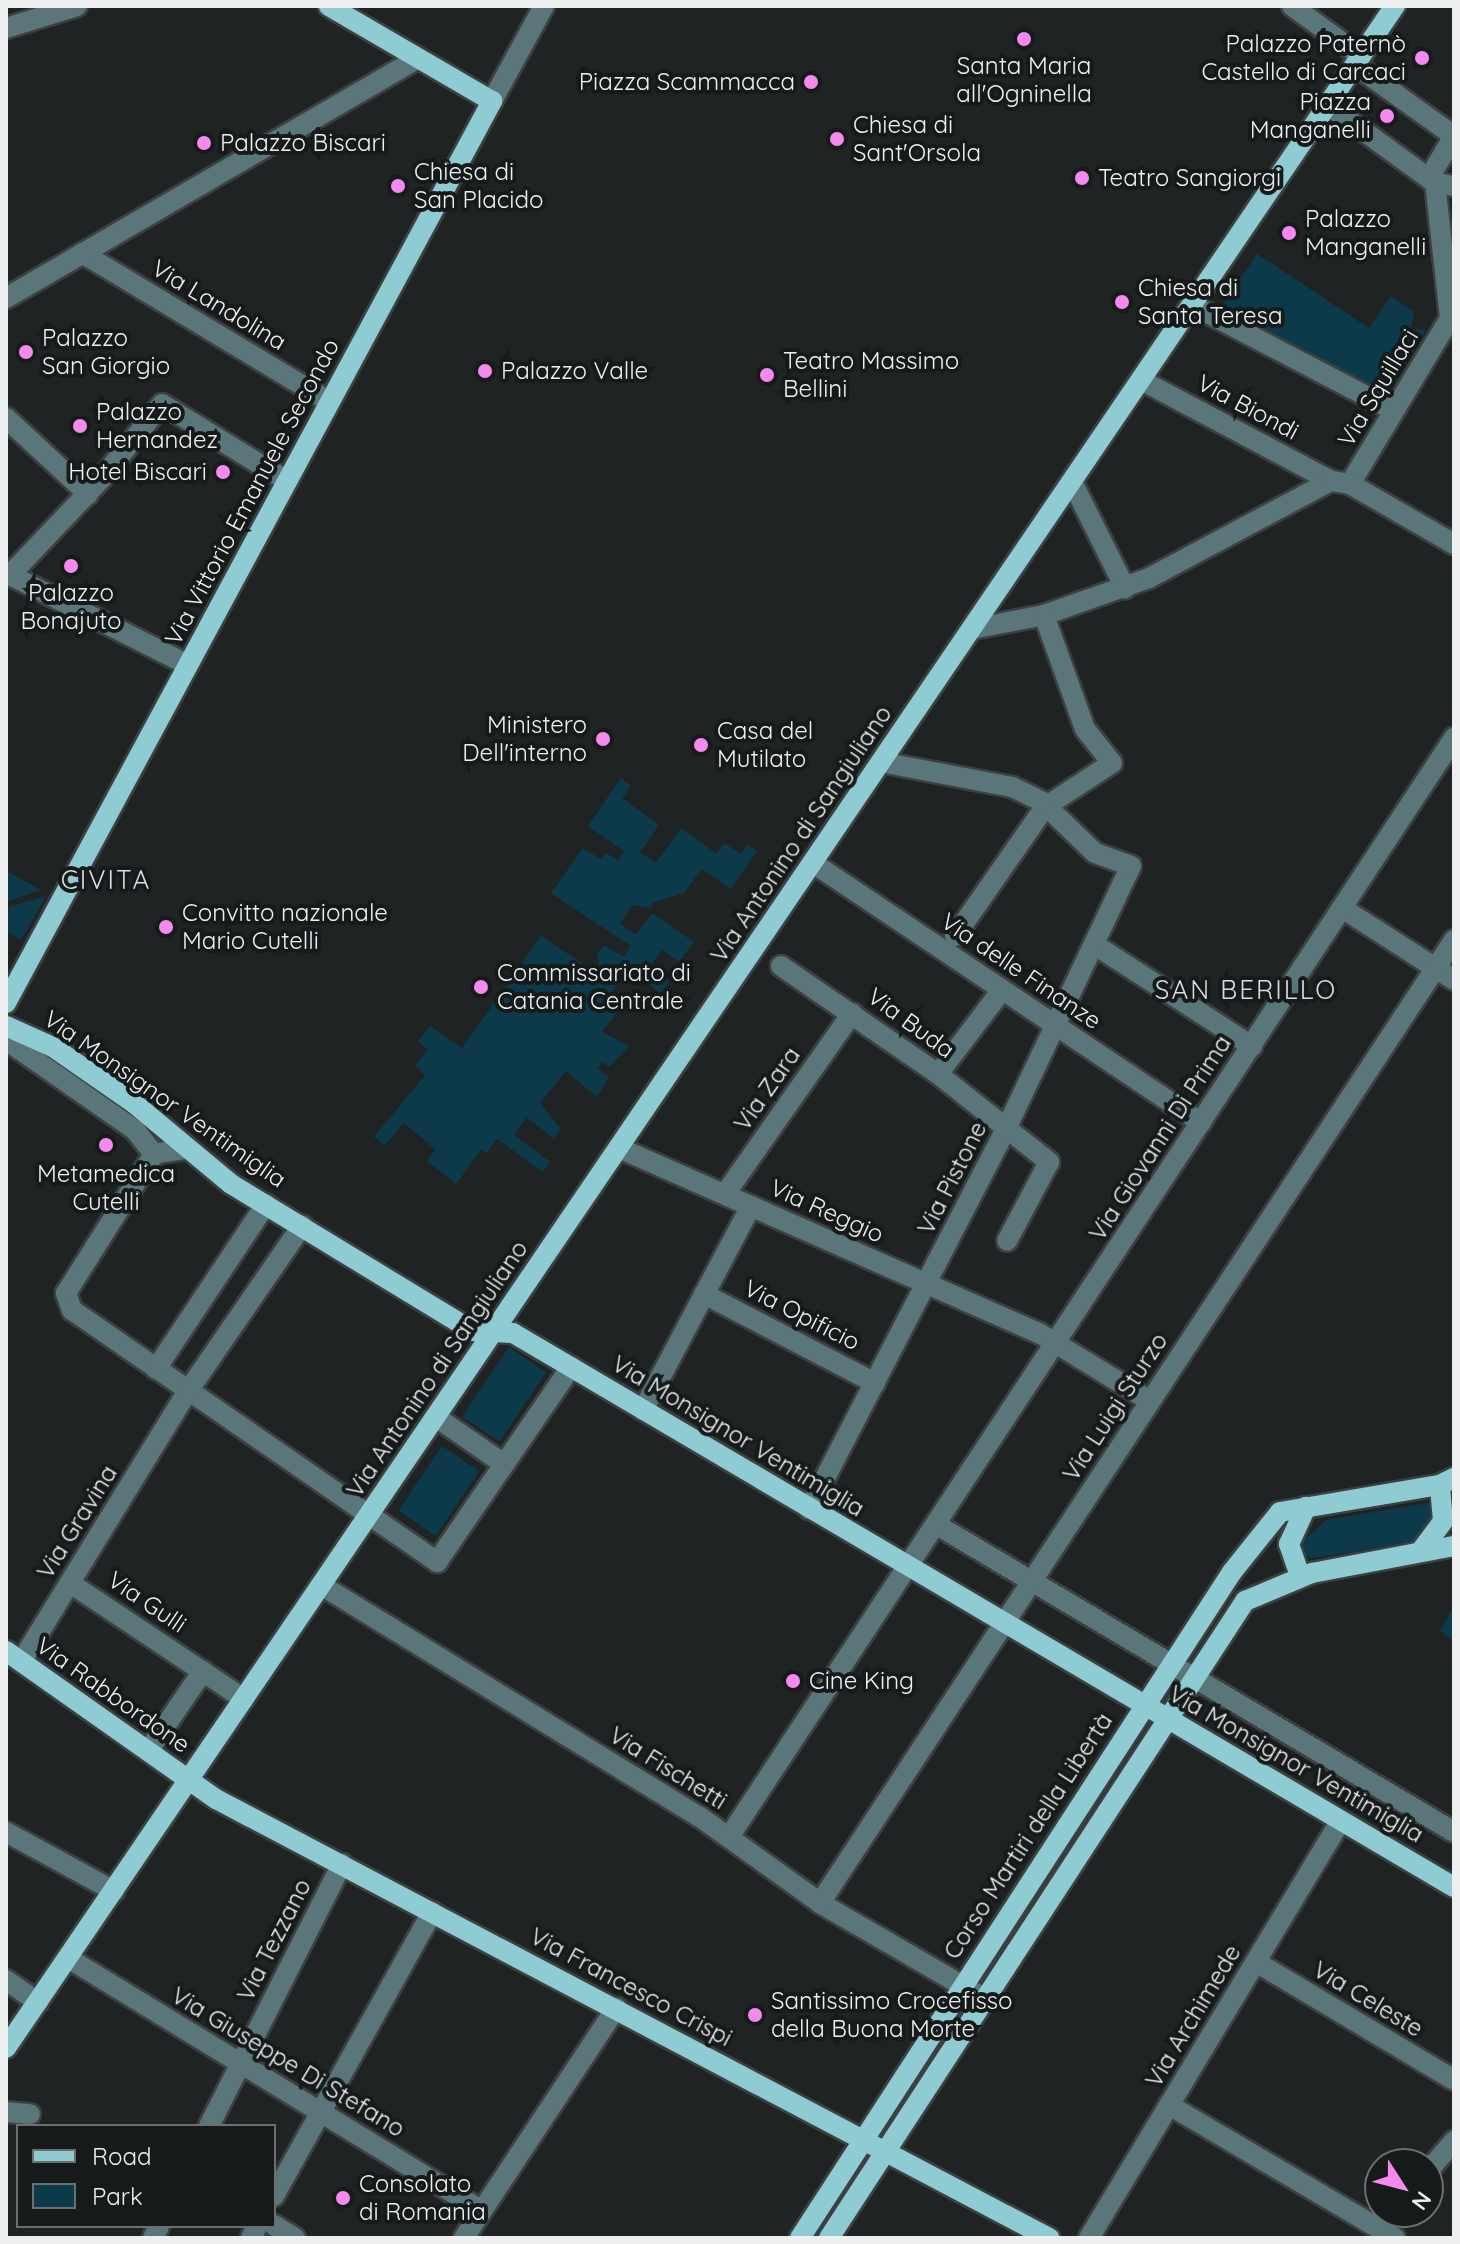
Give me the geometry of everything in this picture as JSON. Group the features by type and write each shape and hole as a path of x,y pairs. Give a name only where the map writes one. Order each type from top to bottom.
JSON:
{"main road":[{"path":"329,6 492,101"},
{"name":"Via Antonino di Sangiuliano","path":"189,1781 1395,6"},
{"name":"Via Vittorio Emanuele Secondo","path":"6,1003 492,101"},
{"name":"Via Monsignor Ventimiglia","path":"6,1026 25,1031 100,1080 184,1149 266,1204 473,1331 513,1333 1454,1887"},
{"path":"1420,1552 1443,1521 1447,1481"},
{"name":"Corso Martiri della Libertà","path":"800,2238 1144,1705 1232,1572 1280,1512 1447,1481"},
{"path":"1300,1576 1289,1544 1306,1507"},
{"path":"829,2238 1245,1601 1300,1576 1454,1546"},
{"name":"Via Rabbordone","path":"14,1656 189,1781"},
{"path":"6,2048 189,1781"},
{"name":"Via Francesco Crispi","path":"189,1781 1049,2238"}],"street":[{"path":"6,28 77,6"},
{"name":"Via Vittorio Emanuele Secondo","path":"492,101 544,6"},
{"path":"1292,6 1454,136 1439,186 1328,105"},
{"path":"12,294 418,58"},
{"name":"Via Squillaci","path":"1341,482 1393,410 1450,318 1439,186"},
{"name":"Via Landolina","path":"82,253 330,402"},
{"path":"1192,305 1393,410"},
{"name":"Via Biondi","path":"1141,380 1341,482 1454,544"},
{"path":"188,665 7,575 88,494 162,404 287,481"},
{"path":"6,446 13,424 88,494"},
{"path":"1072,482 1125,588"},
{"path":"972,629 1044,615 1125,588 1341,482"},
{"path":"955,936 1045,807 1112,763 1085,729 1044,615"},
{"name":"Via Giovanni Di Prima","path":"729,1837 1454,738"},
{"path":"881,762 1012,787 1045,807"},
{"name":"Via Pistone","path":"809,1509 1006,1129 1131,866 1095,853 1045,807"},
{"name":"Via delle Finanze","path":"813,863 1201,1123"},
{"path":"1342,908 1454,980"},
{"name":"Via Luigi Sturzo","path":"820,1903 1454,940"},
{"path":"1095,945 1252,1046"},
{"name":"Via Buda","path":"781,966 938,1074 1049,1162 1007,1241"},
{"path":"938,1074 1002,990"},
{"name":"Via Zara","path":"725,1194 852,1013"},
{"name":"Via Monsignor Ventimiglia","path":"6,1040 135,1130 154,1154"},
{"name":"Via Reggio","path":"619,1148 1057,1343 1150,1401"},
{"path":"184,1149 154,1154 66,1293 72,1310 437,1562 571,1367"},
{"path":"156,1369 266,1204"},
{"path":"643,1410 751,1206"},
{"name":"Via Gravina","path":"14,1656 70,1583 177,1409 194,1395 302,1226"},
{"name":"Via Opificio","path":"704,1294 875,1383"},
{"path":"436,1417 504,1464"},
{"path":"937,1525 1454,1832"},
{"name":"Via Gulli","path":"70,1583 199,1668 247,1695"},
{"name":"Via Fischetti","path":"321,1585 729,1837 820,1903 984,1998"},
{"path":"148,1751 199,1668"},
{"name":"Via Archimede","path":"1089,2238 1341,1821"},
{"path":"6,1832 114,1891"},
{"name":"Via Tezzano","path":"210,2124 342,1864"},
{"path":"276,2192 432,1912"},
{"name":"Via Giuseppe Di Stefano","path":"68,1958 482,2211"},
{"name":"Via Celeste","path":"1256,1962 1454,2080"},
{"path":"6,1980 38,2002"},
{"path":"464,2238 616,2008"},
{"path":"1169,2105 1382,2235"},
{"path":"6,2112 30,2114"},
{"path":"276,2226 295,2238"}],"green space":[{"path":"1257,254 1369,328 1391,296 1414,312 1411,329 1426,330 1387,396 1219,310"},
{"path":"621,778 631,786 622,798 659,825 640,852 656,863 681,828 716,853 724,843 740,854 748,845 757,851 731,889 702,869 684,893 654,902 650,908 633,905 620,924 636,935 652,913 694,942 679,962 662,950 650,966 669,981 661,994 638,976 632,984 622,977 605,1002 617,1012 602,1032 629,1046 609,1067 602,1062 597,1068 609,1077 597,1097 566,1071 540,1103 561,1129 554,1138 527,1118 514,1135 550,1162 543,1172 497,1139 487,1153 481,1150 456,1184 427,1161 435,1149 404,1123 385,1145 374,1137 425,1075 415,1066 427,1050 418,1041 430,1026 462,1048 541,936 601,976 597,954 604,945 624,957 631,946 551,893 583,848 600,859 606,853 618,860 624,851 588,826"},
{"path":"6,871 41,890 8,901"},
{"path":"46,896 21,940 7,932 9,907"},
{"path":"509,1347 546,1372 499,1442 462,1417"},
{"path":"442,1446 479,1471 436,1536 398,1511"},
{"path":"1428,1503 1437,1513 1422,1538 1412,1542 1322,1557 1308,1558 1302,1550 1301,1543 1326,1520"},
{"path":"1454,1606 1454,1641 1453,1641 1440,1630"}],"place":[{"name":"Santa Maria all'Ogninella","path":"1024,39"},
{"name":"Palazzo Paternò Castello di Carcaci","path":"1422,58"},
{"name":"Piazza Scammacca","path":"811,82"},
{"name":"Piazza Manganelli","path":"1387,116"},
{"name":"Chiesa di Sant'Orsola","path":"837,139"},
{"name":"Palazzo Biscari","path":"204,143"},
{"name":"Teatro Sangiorgi","path":"1082,178"},
{"name":"Chiesa di San Placido","path":"398,186"},
{"name":"Palazzo Manganelli","path":"1289,233"},
{"name":"Chiesa di Santa Teresa","path":"1122,302"},
{"name":"Palazzo San Giorgio","path":"26,352"},
{"name":"Palazzo Valle","path":"485,371"},
{"name":"Teatro Massimo Bellini","path":"767,375"},
{"name":"Palazzo Hernandez","path":"80,426"},
{"name":"Hotel Biscari","path":"223,472"},
{"name":"Palazzo Bonajuto","path":"71,566"},
{"name":"Ministero Dell'interno","path":"603,739"},
{"name":"Casa del Mutilato","path":"701,745"},
{"name":"Convitto nazionale Mario Cutelli","path":"166,927"},
{"name":"Commissariato di Catania Centrale","path":"481,987"},
{"name":"Metamedica Cutelli","path":"106,1145"},
{"name":"Cine King","path":"793,1681"},
{"name":"Santissimo Crocefisso della Buona Morte","path":"755,2015"},
{"name":"Consolato di Romania","path":"343,2198"}],"district":[{"name":"CIVITA","path":"106,880"},
{"name":"SAN BERILLO","path":"1246,990"}]}
